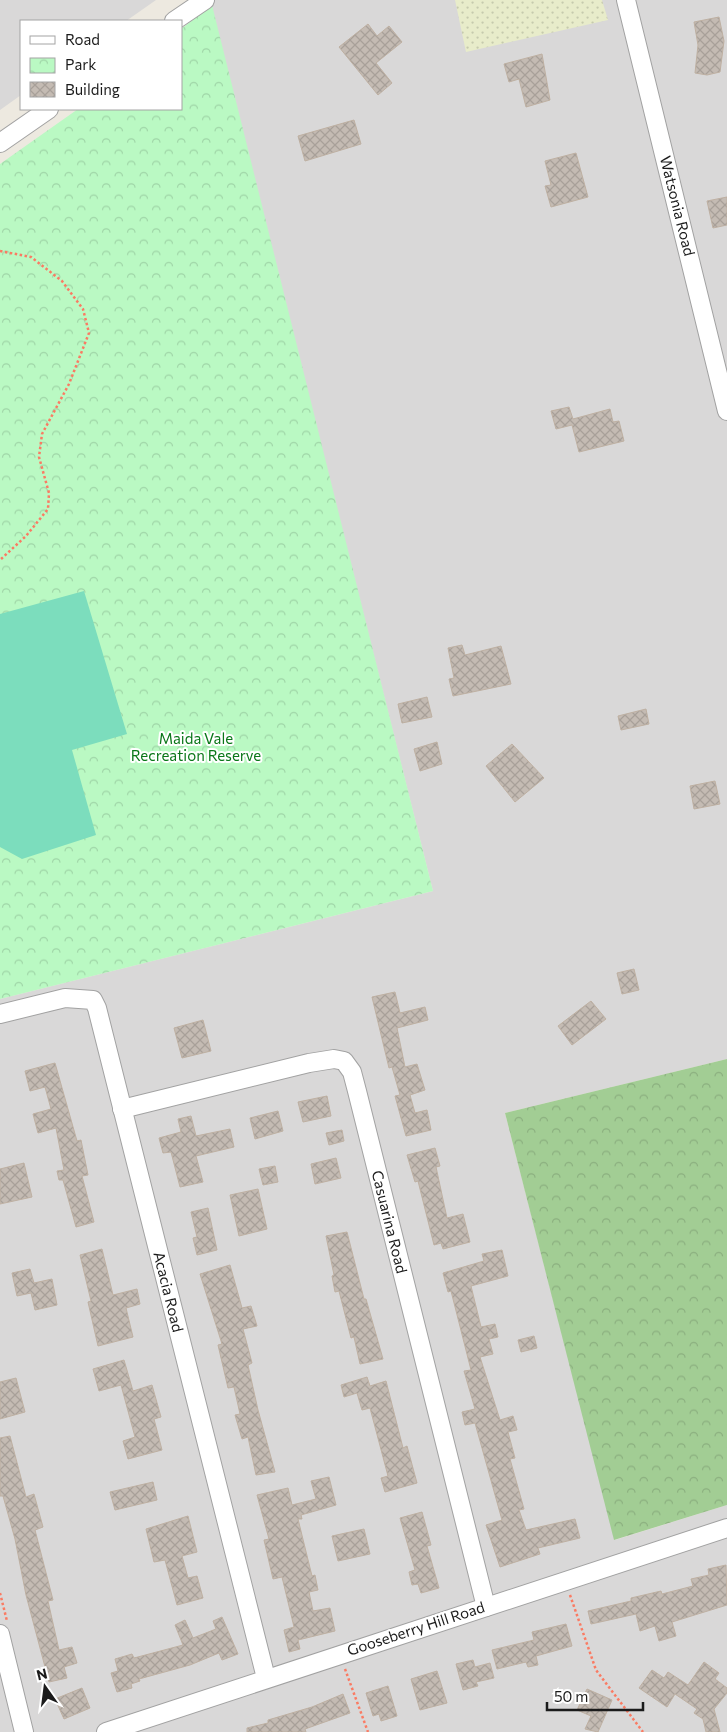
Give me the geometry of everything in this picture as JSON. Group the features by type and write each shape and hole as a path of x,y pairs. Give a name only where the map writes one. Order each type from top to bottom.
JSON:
{"street":[{"path":"175,20 205,0"},
{"name":"Watsonia Road","path":"626,0 727,411"},
{"path":"0,143 48,110"},
{"name":"Acacia Road","path":"0,1014 65,998 93,1000 97,1008 266,1678"},
{"name":"Casuarina Road","path":"122,1109 309,1063 334,1059 344,1061 352,1072 357,1091 486,1606"},
{"name":"Gooseberry Hill Road","path":"106,1732 144,1726 266,1678 727,1528"},
{"path":"0,1634 24,1732"}],"path":[{"path":"0,250 31,257 62,281 83,309 89,332 69,384 42,434 39,457 49,494 48,509 26,536 0,560"},
{"path":"567,1589 596,1670 644,1732"},
{"path":"340,1654 368,1732"}],"shaded area":[{"path":"0,0 156,0 127,20 20,20 20,96 0,110"},
{"path":"209,0 727,0 727,1059 505,1113 615,1540 727,1505 727,1732 0,1732 0,999 433,891"}],"green space":[{"path":"455,0 602,0 608,20 466,52"},
{"name":"Maida Vale Recreation Reserve","path":"212,5 433,891 0,999 0,164 77,110 182,110 182,28"},
{"path":"84,591 127,734 72,750 96,835 22,859 0,847 0,614"},
{"path":"727,1059 727,1505 614,1540 505,1113"}],"building":[{"path":"719,17 724,41 720,72 707,75 695,73 698,45 694,22"},
{"path":"368,24 377,36 389,26 402,42 376,63 392,83 378,95 339,47"},
{"path":"542,54 550,100 526,107 519,79 509,82 504,64"},
{"path":"354,120 361,144 305,161 298,136"},
{"path":"576,153 588,197 551,207 545,186 551,185 545,161"},
{"path":"727,197 727,225 713,228 707,201"},
{"path":"569,407 573,419 610,409 613,422 619,421 624,441 579,452 572,425 556,429 551,411"},
{"path":"462,645 465,655 501,646 511,684 453,696 449,679 454,678 448,648"},
{"path":"427,697 432,717 402,723 398,704"},
{"path":"646,709 649,724 621,730 618,716"},
{"path":"437,742 442,764 420,771 414,749"},
{"path":"512,744 544,778 515,802 486,766"},
{"path":"715,781 720,804 694,809 690,786"},
{"path":"634,969 639,990 622,994 617,973"},
{"path":"395,992 400,1013 425,1007 428,1020 397,1028 405,1067 417,1064 425,1090 410,1095 415,1113 427,1110 431,1130 406,1136 395,1096 400,1095 392,1067 389,1068 372,997"},
{"path":"591,1001 606,1019 572,1045 558,1026"},
{"path":"203,1020 211,1051 182,1058 174,1028"},
{"path":"55,1063 77,1141 81,1140 88,1175 82,1176 94,1222 76,1227 63,1180 59,1180 57,1171 64,1170 56,1128 38,1133 33,1114 51,1109 45,1087 30,1091 25,1071"},
{"path":"327,1096 331,1116 303,1122 298,1102"},
{"path":"278,1111 283,1131 255,1139 250,1118"},
{"path":"191,1116 196,1136 230,1129 234,1147 196,1156 203,1182 180,1187 171,1152 163,1153 159,1138 181,1132 178,1119"},
{"path":"342,1130 344,1141 329,1145 326,1133"},
{"path":"435,1148 440,1166 436,1167 447,1218 463,1214 470,1242 443,1249 441,1243 434,1245 418,1181 415,1182 407,1155"},
{"path":"336,1158 341,1178 315,1184 311,1164"},
{"path":"24,1163 32,1197 0,1204 0,1169"},
{"path":"275,1166 278,1182 263,1185 259,1169"},
{"path":"258,1189 267,1229 239,1236 230,1195"},
{"path":"208,1208 217,1250 197,1255 193,1238 197,1237 191,1212"},
{"path":"347,1232 364,1299 366,1299 383,1359 360,1364 354,1337 351,1338 339,1291 335,1292 332,1276 334,1275 326,1236"},
{"path":"102,1249 113,1295 137,1289 140,1304 126,1308 133,1337 98,1346 88,1302 91,1301 80,1255"},
{"path":"502,1250 508,1276 471,1286 481,1327 495,1324 498,1337 489,1339 493,1354 480,1357 500,1420 513,1416 517,1430 508,1432 515,1458 510,1459 524,1509 519,1510 526,1530 575,1519 580,1538 538,1548 540,1554 500,1567 486,1525 502,1520 475,1423 465,1425 462,1412 475,1409 464,1371 471,1370 451,1291 448,1292 443,1273 484,1261 482,1254"},
{"path":"230,1265 242,1308 251,1306 257,1326 243,1329 252,1363 248,1365 258,1410 275,1472 256,1475 248,1437 242,1439 235,1415 240,1414 234,1387 228,1388 218,1345 222,1344 200,1274"},
{"path":"30,1269 34,1283 52,1279 57,1305 35,1310 31,1293 17,1296 12,1273"},
{"path":"534,1336 537,1348 521,1352 518,1340"},
{"path":"124,1360 133,1391 152,1385 161,1417 154,1419 162,1450 128,1459 123,1441 135,1437 121,1385 99,1391 93,1369"},
{"path":"367,1377 370,1386 386,1381 403,1448 407,1446 417,1483 385,1492 381,1478 388,1476 370,1408 362,1410 357,1393 344,1397 341,1385"},
{"path":"16,1378 25,1412 0,1419 0,1382"},
{"path":"10,1436 26,1497 34,1494 43,1527 35,1530 53,1600 48,1601 59,1650 72,1647 77,1663 64,1667 67,1678 49,1682 26,1595 15,1539 3,1496 0,1496 0,1438"},
{"path":"329,1477 336,1505 301,1515 302,1519 298,1519 312,1576 315,1575 318,1590 309,1592 313,1611 330,1608 335,1631 298,1640 300,1649 289,1652 284,1630 294,1627 282,1577 273,1579 264,1540 269,1539 257,1495 288,1488 292,1505 316,1499 311,1481"},
{"path":"153,1482 157,1500 115,1510 110,1492"},
{"path":"422,1512 431,1545 427,1546 439,1588 421,1593 418,1584 412,1585 409,1572 415,1570 400,1518"},
{"path":"188,1516 197,1552 182,1556 188,1578 197,1576 203,1598 177,1605 165,1560 154,1562 146,1529"},
{"path":"364,1529 370,1554 338,1561 332,1536"},
{"path":"726,1565 727,1605 672,1622 676,1636 659,1641 655,1626 640,1631 636,1614 591,1624 588,1611 631,1601 631,1598 661,1591 662,1594 693,1586 691,1579 709,1575 708,1569"},
{"path":"222,1617 238,1654 222,1660 219,1653 190,1665 139,1679 140,1681 131,1684 132,1688 117,1692 111,1673 118,1671 115,1659 132,1654 134,1658 183,1645 175,1625 185,1620 193,1638 216,1629 213,1621"},
{"path":"566,1624 572,1646 536,1656 538,1665 528,1667 526,1662 497,1669 492,1650 534,1640 532,1632"},
{"path":"473,1660 475,1667 490,1663 494,1678 476,1682 478,1686 463,1690 456,1664"},
{"path":"704,1662 719,1673 715,1679 727,1688 727,1693 714,1709 720,1732 706,1732 703,1719 694,1713 697,1709 675,1694 667,1707 639,1688 652,1670 664,1678 668,1672 688,1685"},
{"path":"437,1671 447,1703 420,1710 411,1679"},
{"path":"388,1686 397,1716 381,1721 379,1714 373,1716 366,1693"},
{"path":"82,1688 90,1708 64,1719 55,1699"},
{"path":"587,1689 612,1700 598,1732 585,1729 591,1716 577,1710"},
{"path":"343,1694 350,1713 305,1729 306,1732 247,1732 247,1728 268,1723 268,1720 312,1707"}]}
